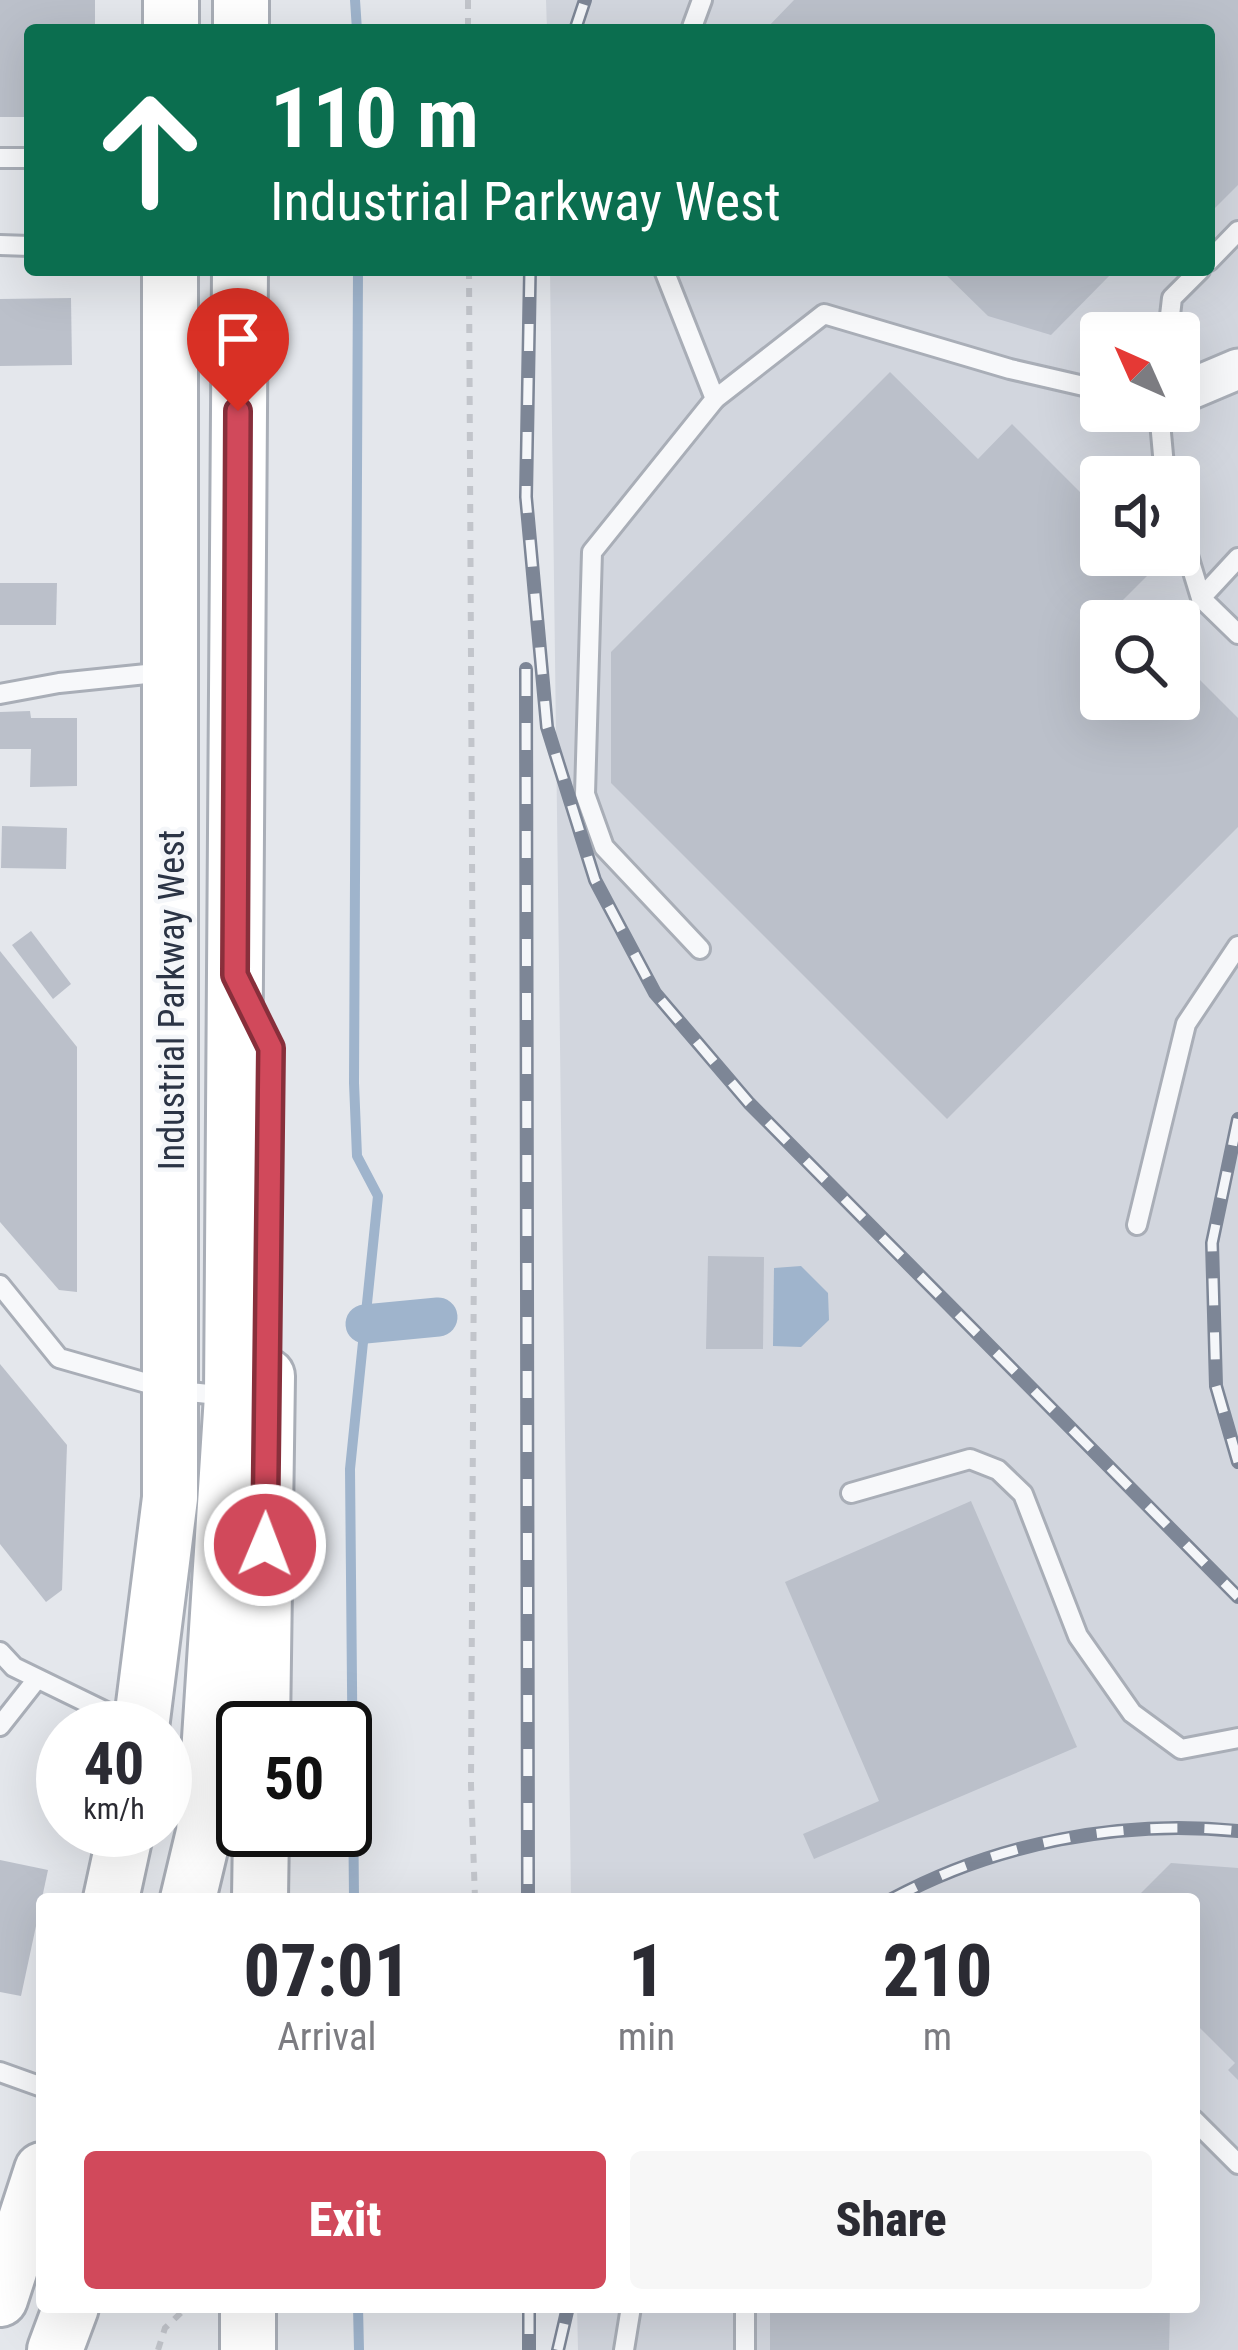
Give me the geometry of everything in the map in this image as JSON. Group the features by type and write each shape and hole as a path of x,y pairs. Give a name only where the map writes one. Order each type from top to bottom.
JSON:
{"main road":[{"name":"Industrial Parkway West","path":"144,1701 170,1498 170,276"},
{"name":"Industrial Parkway West","path":"189,1893 204,1832 232,1396 239,276"},
{"path":"235,975 271,1048 262,1701"},
{"path":"112,1893 120,1857"},
{"path":"260,1893 261,1857"},
{"path":"0,2299 36,2188"},
{"path":"55,2350 69,2313"},
{"path":"248,2313 248,2350"}],"street":[{"path":"1200,385 1238,369"}],"lane":[{"path":"1215,255 1238,231"},
{"path":"666,276 715,399"},
{"path":"1170,312 1172,298 1194,276"},
{"path":"700,949 604,847 585,794 592,552 715,399 824,314 1080,385"},
{"path":"1201,598 1238,558"},
{"path":"1194,576 1201,598 1238,634"},
{"path":"0,694 171,672"},
{"path":"1137,1225 1186,1024 1238,946"},
{"path":"0,1285 59,1358 171,1390 232,1396"},
{"path":"851,1493 970,1459 998,1470 1023,1494 1078,1636 1132,1714 1181,1749 1238,1738"},
{"path":"2,1656 14,1667 84,1701"},
{"path":"0,1726 38,1679"},
{"path":"0,2072 36,2084"},
{"path":"1200,2126 1238,2164"},
{"path":"624,2350 630,2313"},
{"path":"745,2350 746,2313"}],"path":[{"path":"469,276 475,1893"},
{"path":"158,2350 165,2328 181,2313"}],"shaded area":[{"path":"546,0 1238,0 1238,2350 578,2350 577,2313 1200,2313 1200,1893 571,1893 550,276 1215,276 1215,24 547,24"}],"water":[{"path":"801,1266 828,1293 829,1320 801,1347 773,1346 774,1268"}],"building":[{"path":"0,0 95,0 95,24 24,24 24,117 0,117"},
{"path":"794,0 1238,0 1238,185 1215,208 1215,24 771,24"},
{"path":"947,276 1109,276 1051,335 988,316"},
{"path":"71,298 72,365 0,366 0,299"},
{"path":"890,372 978,459 1012,424 1080,492 1080,576 1147,576 1123,600 1080,600 1080,720 1200,720 1200,680 1238,718 1238,827 947,1119 611,783 611,652"},
{"path":"0,583 57,583 56,625 0,625"},
{"path":"30,711 31,718 77,718 77,786 30,787 31,749 0,749 0,712"},
{"path":"2,826 67,828 66,869 1,868"},
{"path":"31,931 71,984 53,999 12,945"},
{"path":"0,951 77,1047 77,1292 59,1290 0,1222"},
{"path":"708,1256 764,1257 763,1349 706,1349"},
{"path":"0,1364 67,1445 62,1590 46,1602 0,1544"},
{"path":"971,1501 1077,1747 814,1859 803,1834 879,1801 785,1582"},
{"path":"0,1860 48,1870 43,1893 36,1893 36,1926 21,1996 0,1992"},
{"path":"1171,1863 1238,1868 1238,2080 1228,2070 1235,2063 1200,2028 1200,1893 1141,1893"},
{"path":"770,2313 1170,2313 1169,2350 770,2350"}],"waterway":[{"path":"355,0 357,24"},
{"path":"354,1893 350,1469 378,1196 357,1156 354,1083 358,276"},
{"path":"365,1324 438,1317"},
{"path":"358,2313 359,2350"}],"railway":[{"path":"577,24 585,0"},
{"path":"530,276 526,497 547,727 595,880 655,993 749,1103 1238,1597"},
{"path":"526,669 528,1893"},
{"path":"1238,1119 1212,1243 1216,1386 1238,1462"},
{"path":"905,1893 973,1863 1060,1840 1149,1829 1238,1831"},
{"path":"529,2313 529,2350"},
{"path":"558,2350 567,2313"}],"route":[{"path":"238,411 235,975 271,1048 265,1545"}]}
